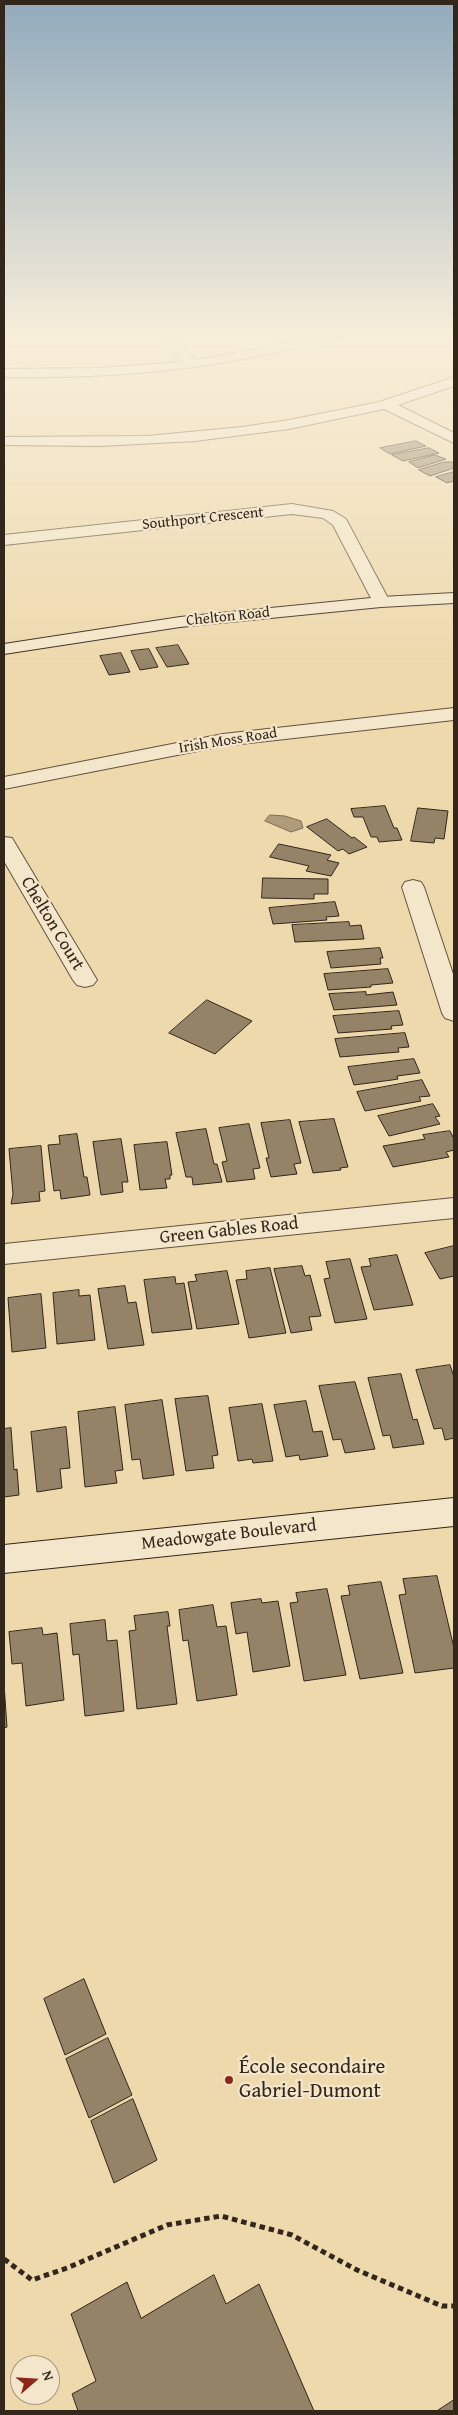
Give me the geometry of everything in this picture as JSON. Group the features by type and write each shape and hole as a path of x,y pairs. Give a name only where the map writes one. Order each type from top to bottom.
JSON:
{"street":[{"name":"Southport Crescent","path":"4,540 292,509 312,510 327,514 340,522 381,602"},
{"name":"Chelton Road","path":"4,649 180,622 381,602 454,598"},
{"name":"Irish Moss Road","path":"4,783 223,740 454,714"},
{"name":"Chelton Court","path":"4,843 85,980"},
{"path":"413,887 454,1014"},
{"name":"Green Gables Road","path":"4,1254 454,1208"},
{"name":"Meadowgate Boulevard","path":"4,1559 454,1512"}],"path":[{"path":"4,2259 32,2280 67,2268 167,2225 221,2216 292,2235 357,2270 442,2306 454,2306"}],"shaded area":[{"path":"270,815 285,816 301,821 303,828 291,832 265,821"}],"building":[{"path":"392,446 426,446 390,454 380,448"},
{"path":"429,448 439,453 403,461 392,455"},
{"path":"435,455 446,459 418,468 409,462"},
{"path":"444,462 454,462 454,468 430,476 419,470"},
{"path":"454,472 454,481 447,483 436,477"},
{"path":"178,645 189,664 167,667 156,648"},
{"path":"149,649 158,667 140,670 131,651"},
{"path":"121,653 130,672 109,675 100,656"},
{"path":"385,806 394,828 397,828 402,840 379,842 377,837 371,837 363,817 354,817 351,809"},
{"path":"418,808 448,811 444,839 435,838 434,843 411,841"},
{"path":"327,819 367,847 349,854 343,849 338,851 307,827"},
{"path":"279,844 331,855 327,860 339,863 331,876 306,871 309,866 270,857"},
{"path":"263,878 328,879 328,894 314,894 314,899 262,898"},
{"path":"335,902 339,916 326,917 327,920 273,924 269,908"},
{"path":"349,922 350,926 361,925 364,939 295,942 292,925"},
{"path":"380,948 383,958 380,958 381,964 331,968 327,952"},
{"path":"388,969 393,983 371,985 371,987 328,990 324,974"},
{"path":"366,992 366,995 393,992 397,1005 334,1010 329,994"},
{"path":"207,1000 252,1021 215,1054 169,1033"},
{"path":"399,1011 403,1025 391,1026 392,1029 338,1033 333,1016"},
{"path":"405,1033 409,1047 398,1048 399,1052 340,1057 335,1039"},
{"path":"414,1059 420,1073 397,1076 398,1079 354,1085 348,1067"},
{"path":"422,1080 430,1096 419,1097 421,1101 365,1111 357,1092"},
{"path":"433,1104 440,1116 435,1117 440,1124 389,1136 378,1116"},
{"path":"334,1119 348,1167 340,1168 341,1170 313,1173 299,1122"},
{"path":"290,1120 301,1163 294,1164 297,1174 271,1177 261,1123"},
{"path":"249,1124 260,1168 253,1169 255,1179 227,1182 222,1162 227,1161 219,1128"},
{"path":"206,1129 214,1164 217,1164 222,1182 193,1185 192,1177 186,1177 176,1133"},
{"path":"450,1131 454,1139 454,1150 446,1152 449,1157 393,1167 383,1146 425,1139 423,1135"},
{"path":"77,1134 84,1177 87,1177 90,1195 61,1199 60,1190 54,1191 48,1145 60,1144 59,1136"},
{"path":"121,1139 128,1182 122,1182 123,1192 101,1195 93,1142"},
{"path":"167,1142 172,1175 170,1175 170,1179 165,1179 167,1188 140,1190 134,1145"},
{"path":"41,1146 45,1191 39,1192 40,1201 11,1204 13,1194 9,1149"},
{"path":"454,1246 454,1276 440,1279 425,1253"},
{"path":"397,1255 413,1305 374,1310 361,1267 371,1266 369,1259"},
{"path":"350,1259 367,1319 335,1323 324,1279 330,1278 326,1262"},
{"path":"302,1266 305,1276 310,1275 321,1316 309,1317 312,1330 291,1333 274,1269"},
{"path":"270,1268 286,1333 249,1338 236,1280 247,1279 246,1271"},
{"path":"227,1271 239,1324 197,1329 188,1282 197,1281 195,1275"},
{"path":"175,1277 176,1284 184,1283 192,1329 152,1333 144,1280"},
{"path":"125,1286 128,1303 136,1302 144,1345 108,1349 98,1289"},
{"path":"79,1290 79,1296 90,1295 95,1340 57,1344 53,1293"},
{"path":"41,1294 46,1348 12,1352 8,1298"},
{"path":"450,1365 454,1377 454,1438 445,1440 442,1428 434,1429 416,1370"},
{"path":"401,1374 413,1420 417,1419 424,1444 393,1448 390,1435 383,1436 368,1378"},
{"path":"355,1382 375,1449 345,1453 341,1439 333,1440 319,1386"},
{"path":"208,1396 218,1455 212,1456 214,1468 186,1471 175,1399"},
{"path":"162,1400 174,1475 143,1479 140,1459 132,1460 125,1405"},
{"path":"306,1401 313,1432 322,1431 328,1456 300,1460 299,1455 286,1457 274,1405"},
{"path":"262,1404 273,1461 253,1463 252,1459 238,1461 229,1408"},
{"path":"115,1407 123,1470 115,1471 117,1483 85,1487 78,1412"},
{"path":"66,1427 70,1468 60,1469 62,1488 37,1492 31,1432"},
{"path":"11,1428 14,1470 17,1469 19,1495 4,1497 4,1429"},
{"path":"437,1576 454,1648 454,1668 415,1673 399,1595 406,1594 403,1579"},
{"path":"381,1582 403,1673 360,1679 341,1596 350,1595 348,1586"},
{"path":"327,1589 346,1675 304,1681 290,1603 298,1602 296,1593"},
{"path":"261,1599 262,1603 278,1601 290,1666 253,1672 247,1632 236,1634 231,1603"},
{"path":"213,1605 217,1627 226,1626 237,1695 197,1701 188,1640 183,1641 179,1610"},
{"path":"168,1612 170,1626 167,1626 177,1704 137,1709 129,1631 136,1630 134,1616"},
{"path":"105,1620 107,1641 117,1640 124,1711 85,1716 79,1654 73,1655 70,1624"},
{"path":"42,1628 43,1635 57,1633 64,1700 26,1706 22,1663 12,1664 9,1632"},
{"path":"4,1684 7,1727 4,1728"},
{"path":"84,1979 106,2034 65,2055 44,1999"},
{"path":"108,2038 132,2095 89,2118 66,2059"},
{"path":"133,2099 157,2160 114,2183 91,2121"},
{"path":"214,2275 226,2304 259,2284 314,2411 78,2411 72,2394 96,2381 71,2314 127,2282 141,2318"},
{"path":"454,2400 454,2411 437,2411"}],"place":[{"name":"École secondaire Gabriel-Dumont","path":"229,2080"}]}
